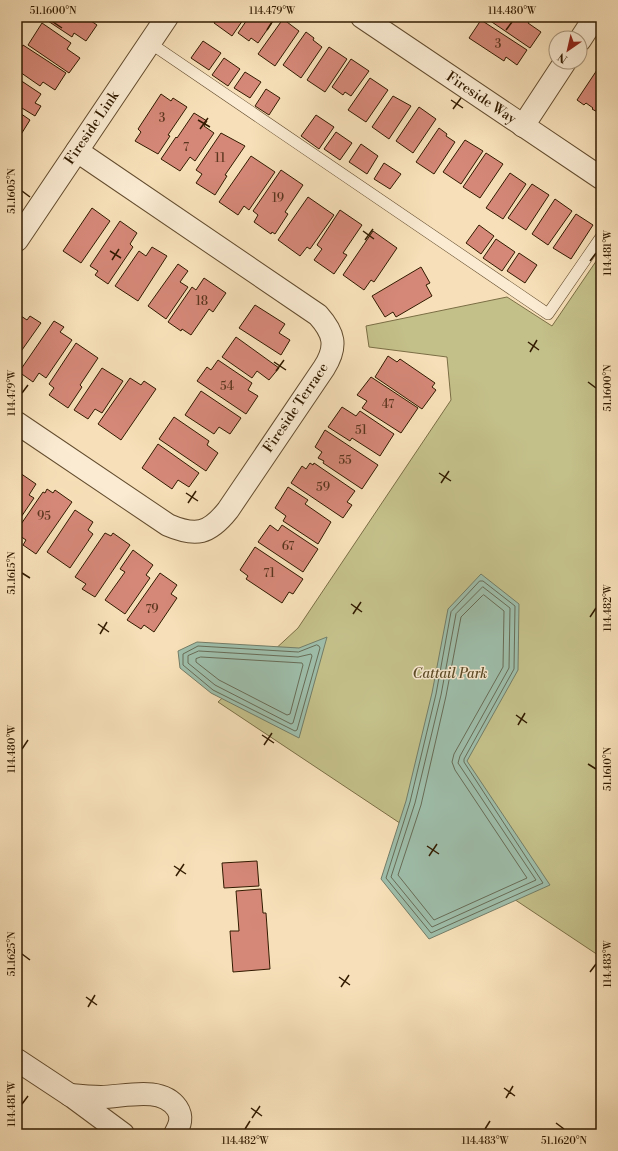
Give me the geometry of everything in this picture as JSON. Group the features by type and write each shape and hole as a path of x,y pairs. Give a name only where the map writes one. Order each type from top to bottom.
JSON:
{"street":[{"name":"Fireside Link","path":"17,240 167,17"},
{"name":"Fireside Way","path":"362,17 601,178"},
{"path":"587,30 595,17"},
{"path":"523,126 560,70"},
{"name":"Fireside Terrace","path":"17,423 168,525 186,532 200,532 210,528 221,519 228,510 324,368 332,351 333,340 330,331 318,315 77,151"},
{"path":"17,1060 70,1095 123,1134"},
{"path":"70,1095 102,1097 154,1095 164,1098 171,1101 180,1114 180,1121 175,1134"}],"lane":[{"path":"150,43 548,314 601,237"}],"green space":[{"name":"Cattail Park","path":"601,254 601,957 218,702 298,628 451,400 447,357 369,347 366,326 507,297 552,326"}],"water":[{"path":"481,574 519,604 518,670 467,761 550,885 429,939 381,879 406,801 432,693 448,609"},
{"path":"327,637 299,738 211,693 180,668 178,651 197,642 299,648"}],"building":[{"path":"42,17 85,17 97,25 86,41 74,33 72,37"},
{"path":"218,17 245,17 232,36 214,23"},
{"path":"249,17 276,17 258,43 251,38 249,41 238,33"},
{"path":"526,17 530,20 528,23 541,32 530,48 486,18"},
{"path":"283,19 299,31 275,66 258,54"},
{"path":"481,20 527,50 517,65 506,57 504,61 469,38"},
{"path":"42,23 71,43 67,49 80,58 69,73 28,45"},
{"path":"306,32 322,47 301,78 283,65"},
{"path":"203,41 221,53 209,70 191,58"},
{"path":"23,45 66,73 55,90 43,82 40,86 17,70 17,54"},
{"path":"329,47 347,59 325,92 307,80"},
{"path":"224,58 240,69 228,86 212,75"},
{"path":"351,59 369,71 351,96 345,92 343,95 332,87"},
{"path":"599,67 601,68 601,114 592,109 593,108 586,103 584,105 577,100"},
{"path":"245,72 261,82 250,98 234,88"},
{"path":"17,78 41,94 35,103 41,106 35,116 17,105"},
{"path":"370,78 388,90 366,122 348,110"},
{"path":"266,89 280,98 269,115 255,106"},
{"path":"161,94 171,101 173,98 187,107 168,135 170,136 158,154 135,141 141,132 138,129"},
{"path":"393,96 411,106 389,139 372,127"},
{"path":"419,107 436,119 413,153 396,141"},
{"path":"17,111 30,120 20,136 17,134"},
{"path":"194,113 207,121 204,126 214,133 195,161 190,157 180,171 161,159"},
{"path":"316,115 334,127 319,149 301,136"},
{"path":"439,128 447,134 446,136 455,142 434,174 416,162"},
{"path":"336,132 352,143 340,160 324,149"},
{"path":"221,133 245,146 225,175 227,176 215,195 196,183 202,174 196,170"},
{"path":"465,140 483,151 461,184 443,172"},
{"path":"361,144 378,156 367,174 349,162"},
{"path":"486,153 503,164 480,198 463,187"},
{"path":"251,156 275,172 249,210 244,206 238,215 219,202"},
{"path":"384,163 401,174 390,189 374,179"},
{"path":"281,170 303,185 285,212 288,214 275,234 272,232 271,234 254,222 258,215 253,211"},
{"path":"510,173 526,184 503,219 486,208"},
{"path":"532,184 549,195 526,230 508,218"},
{"path":"308,197 334,215 310,249 307,247 300,256 278,240"},
{"path":"555,199 572,211 548,245 532,234"},
{"path":"92,208 110,221 81,263 63,251"},
{"path":"340,210 362,225 343,253 347,255 334,274 314,260 322,249 317,245"},
{"path":"576,214 593,225 571,259 553,248"},
{"path":"120,221 137,233 130,244 133,247 108,284 95,275 98,271 90,266"},
{"path":"479,225 494,236 481,254 466,243"},
{"path":"373,231 397,248 374,282 371,280 364,290 343,275"},
{"path":"496,239 515,252 502,271 483,258"},
{"path":"152,247 167,256 138,301 115,286 139,251 146,256"},
{"path":"519,253 537,265 525,283 507,271"},
{"path":"178,264 188,271 180,282 188,287 166,319 148,306"},
{"path":"421,267 430,283 426,285 432,296 396,317 393,312 385,317 372,296"},
{"path":"204,278 226,293 213,312 209,309 191,335 182,329 181,331 168,322 192,287 196,290"},
{"path":"255,305 285,324 279,333 290,340 281,355 239,328"},
{"path":"18,314 27,320 30,316 41,323 17,357 17,316"},
{"path":"54,321 64,327 60,332 72,340 46,378 39,373 33,382 19,372"},
{"path":"236,337 279,368 269,380 257,371 252,378 222,357"},
{"path":"76,343 98,358 80,385 82,387 68,408 49,395 54,388 49,384"},
{"path":"388,356 397,362 400,359 435,383 432,387 436,390 422,409 375,377"},
{"path":"218,360 252,383 248,390 258,396 246,414 197,381 207,367 211,370"},
{"path":"102,368 123,381 102,413 95,409 88,419 74,410"},
{"path":"371,377 418,408 401,433 362,408 367,401 357,395"},
{"path":"130,378 141,385 144,381 156,389 121,440 98,424"},
{"path":"201,391 241,418 230,434 219,427 214,434 185,415"},
{"path":"342,407 356,416 360,411 394,434 380,456 352,438 350,441 328,427"},
{"path":"174,417 209,441 207,445 218,453 206,471 159,439"},
{"path":"325,430 378,465 362,489 323,463 324,461 318,458 322,452 315,447"},
{"path":"158,444 199,473 189,487 178,480 172,489 142,468"},
{"path":"310,463 313,465 314,463 355,491 347,502 352,505 343,518 291,483 302,466 306,469"},
{"path":"20,473 36,484 29,495 34,498 17,523 17,478"},
{"path":"288,487 308,500 305,504 331,522 318,544 283,521 286,516 275,508"},
{"path":"47,489 53,493 55,490 72,502 36,554 23,545 26,540 17,534 17,530 43,492 45,493"},
{"path":"75,510 93,522 88,530 93,534 70,568 47,552"},
{"path":"270,525 278,531 282,525 318,549 303,572 258,542"},
{"path":"105,533 111,536 113,533 130,545 95,597 82,589 86,584 75,577"},
{"path":"255,547 303,579 293,594 289,592 282,603 246,579 248,576 240,570"},
{"path":"133,550 153,565 146,575 150,578 125,614 105,600 125,572 120,569"},
{"path":"160,573 177,585 171,594 177,598 154,632 144,625 141,629 127,620"},
{"path":"257,861 259,886 224,888 222,863"},
{"path":"261,889 263,913 266,913 270,969 233,972 230,931 239,931 236,891"}]}
